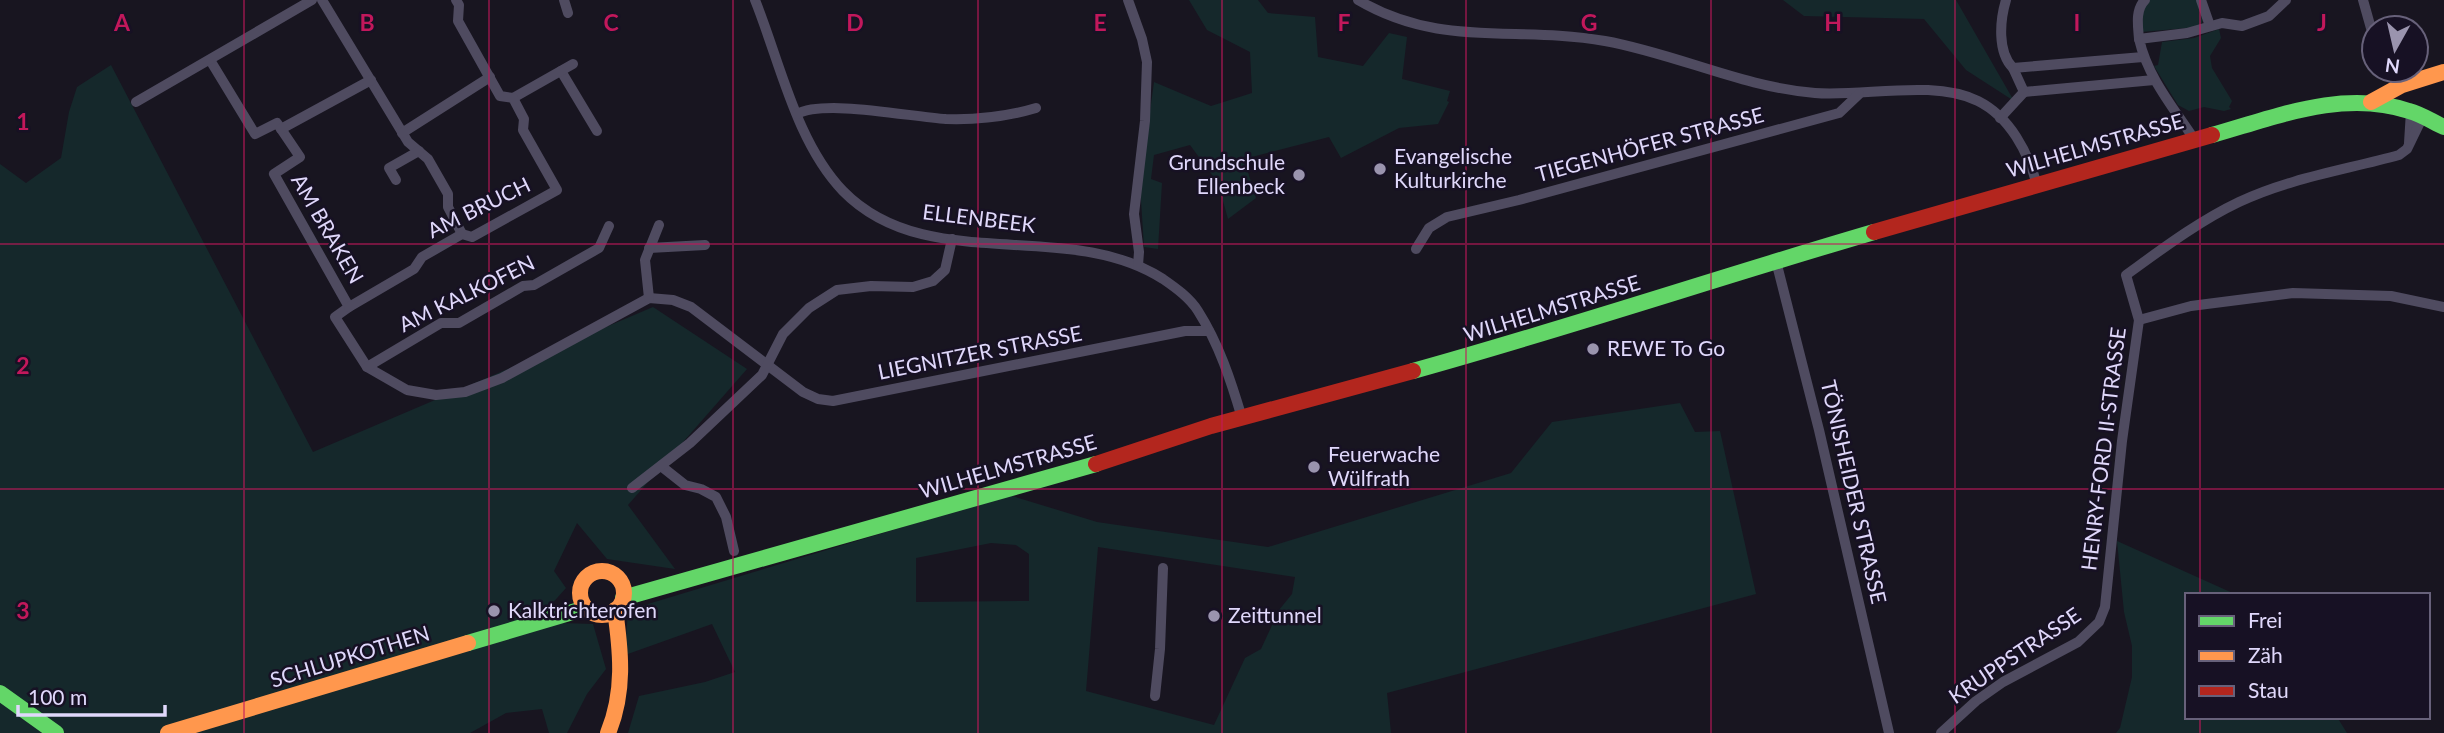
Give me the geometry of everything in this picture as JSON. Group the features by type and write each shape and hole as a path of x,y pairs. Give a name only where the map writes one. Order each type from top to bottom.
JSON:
{"main road":[{"name":"WILHELMSTRASSE","path":"605,606 1107,461 1242,418 1499,347 1776,261 2194,139 2326,104 2371,103 2405,84"},
{"path":"2416,84 2413,89 2417,113"},
{"path":"2371,103 2417,113 2444,127"},
{"path":"605,606 617,648 618,709 608,733"},
{"name":"SCHLUPKOTHEN","path":"168,733 543,620 605,606"},
{"path":"0,692 56,733"}],"street":[{"path":"135,102 312,0"},
{"path":"322,0 408,142 428,159 448,194 448,207 463,234"},
{"path":"456,0 459,5 458,21 500,96 513,98 573,64"},
{"path":"564,0 568,13"},
{"name":"ELLENBEEK","path":"755,0 811,147 843,191 878,217 895,225 952,239 1065,247 1103,254 1138,265 1178,290 1198,309 1229,374 1242,418"},
{"path":"1128,0 1147,62 1145,121 1134,214 1138,265"},
{"path":"1358,0 1402,21 1428,28 1471,34 1603,40 1648,50 1772,88 1816,93 1945,93 1978,101 2017,136 2032,166 2037,185"},
{"path":"2006,0 2001,16 2002,42 2008,63 2024,92"},
{"path":"2145,0 2141,4 2137,21 2143,57 2154,80 2194,139"},
{"path":"2201,0 2210,26"},
{"path":"2139,39 2188,33 2222,23 2242,26 2269,16 2286,0"},
{"path":"2013,68 2143,57"},
{"path":"210,60 256,134 277,124 281,129 371,80"},
{"path":"561,71 597,131"},
{"path":"402,132 490,78"},
{"path":"2000,118 2024,92 2154,80"},
{"name":"TIEGENHÖFER STRASSE","path":"1416,249 1429,228 1447,216 1519,200 1839,113 1858,93"},
{"name":"AM BRUCH","path":"349,307 414,269 422,257 463,234 472,237 557,190 523,130 524,119 513,98"},
{"path":"797,114 806,110 835,108 949,119 989,118 1010,116 1036,108"},
{"name":"HENRY-FORD II-STRASSE","path":"2105,607 2122,441 2139,320 2126,275 2174,240 2238,202 2295,180 2399,155 2408,146 2417,113"},
{"name":"AM BRAKEN","path":"281,129 300,158 274,174 349,307 335,317 367,367 407,390 436,395 465,392 502,378 649,298"},
{"path":"396,180 389,168 419,151"},
{"path":"659,225 645,260 649,298 673,300 691,307 768,364"},
{"name":"AM KALKOFEN","path":"367,367 441,323 459,323 523,286 534,285 599,248 609,226"},
{"path":"632,488 690,443 762,375 783,334 809,309 837,290 871,286 913,287 933,281 945,271 952,239"},
{"path":"649,248 705,245"},
{"name":"TÖNISHEIDER STRASSE","path":"1776,261 1819,430 1889,733"},
{"path":"2139,320 2191,306 2293,293 2391,296 2444,307"},
{"name":"LIEGNITZER STRASSE","path":"768,364 803,392 818,399 833,401 1185,331 1209,331"},
{"path":"661,466 685,485 716,497 723,507 734,551"},
{"path":"1155,696 1163,568"},
{"name":"KRUPPSTRASSE","path":"1941,733 1976,701 2003,682 2078,642 2099,622 2105,607"}],"green space":[{"path":"1189,0 1258,0 1268,13 1315,17 1318,57 1363,66 1389,33 1407,37 1402,79 1450,91 1449,102 1438,124 1399,128 1341,158 1329,137 1244,159 1256,198 1228,219 1218,183 1190,145 1154,155 1151,179 1162,183 1158,249 1144,247 1140,185 1154,82 1211,106 1252,93 1250,52 1207,30"},
{"path":"1783,0 1956,0 2014,101 1966,70 1924,19 1804,16"},
{"path":"2150,0 2197,0 2203,21 2199,27 2141,32 2143,7"},
{"path":"2219,29 2221,38 2210,56 2212,68 2232,101 2229,107 2231,109 2224,111 2204,107 2189,111 2178,105 2154,66 2158,65 2162,42 2194,38"},
{"path":"111,65 313,452 653,307 747,369 628,505 675,569 607,559 577,523 554,571 566,588 549,607 562,623 593,624 606,669 587,694 567,733 549,733 542,709 506,713 470,733 0,733 0,164 26,183 61,158 69,112 77,87"},
{"path":"1680,403 1695,432 1720,431 1756,594 1387,693 1391,733 628,733 639,696 705,682 735,672 712,624 625,655 628,610 1009,495 1097,522 1268,547 1511,473 1552,422","holes":["991,543 1016,545 1029,554 1029,601 916,602 916,558","1098,547 1295,577 1292,594 1279,610 1261,649 1245,658 1214,725 1086,691"]},
{"path":"2117,541 2233,593 2185,593 2185,719 2338,719 2347,733 2116,733 2120,728 2132,677 2132,646 2124,612"}],"traffic: fast":[{"path":"2212,135 2310,108 2359,103 2409,111 2444,127"},
{"path":"1413,371 1874,232"},
{"path":"623,598 1096,464"},
{"path":"468,643 586,608"},
{"path":"0,693 56,733"}],"traffic: slow":[{"path":"2371,102 2402,85 2444,72"},
{"path":"602,571 617,578 624,593 617,608 602,615 587,608 580,593 587,578 602,571"},
{"path":"608,733 617,702 620,672 615,610"},
{"path":"168,733 468,643"}],"traffic: jam":[{"path":"1874,232 2212,135"},
{"path":"1096,464 1211,426 1413,371"}],"place":[{"name":"Evangelische Kulturkirche","path":"1380,169"},
{"name":"Grundschule Ellenbeck","path":"1299,175"},
{"name":"REWE To Go","path":"1593,349"},
{"name":"Feuerwache Wülfrath","path":"1314,467"},
{"name":"Kalktrichterofen","path":"494,611"},
{"name":"Zeittunnel","path":"1214,616"}]}
